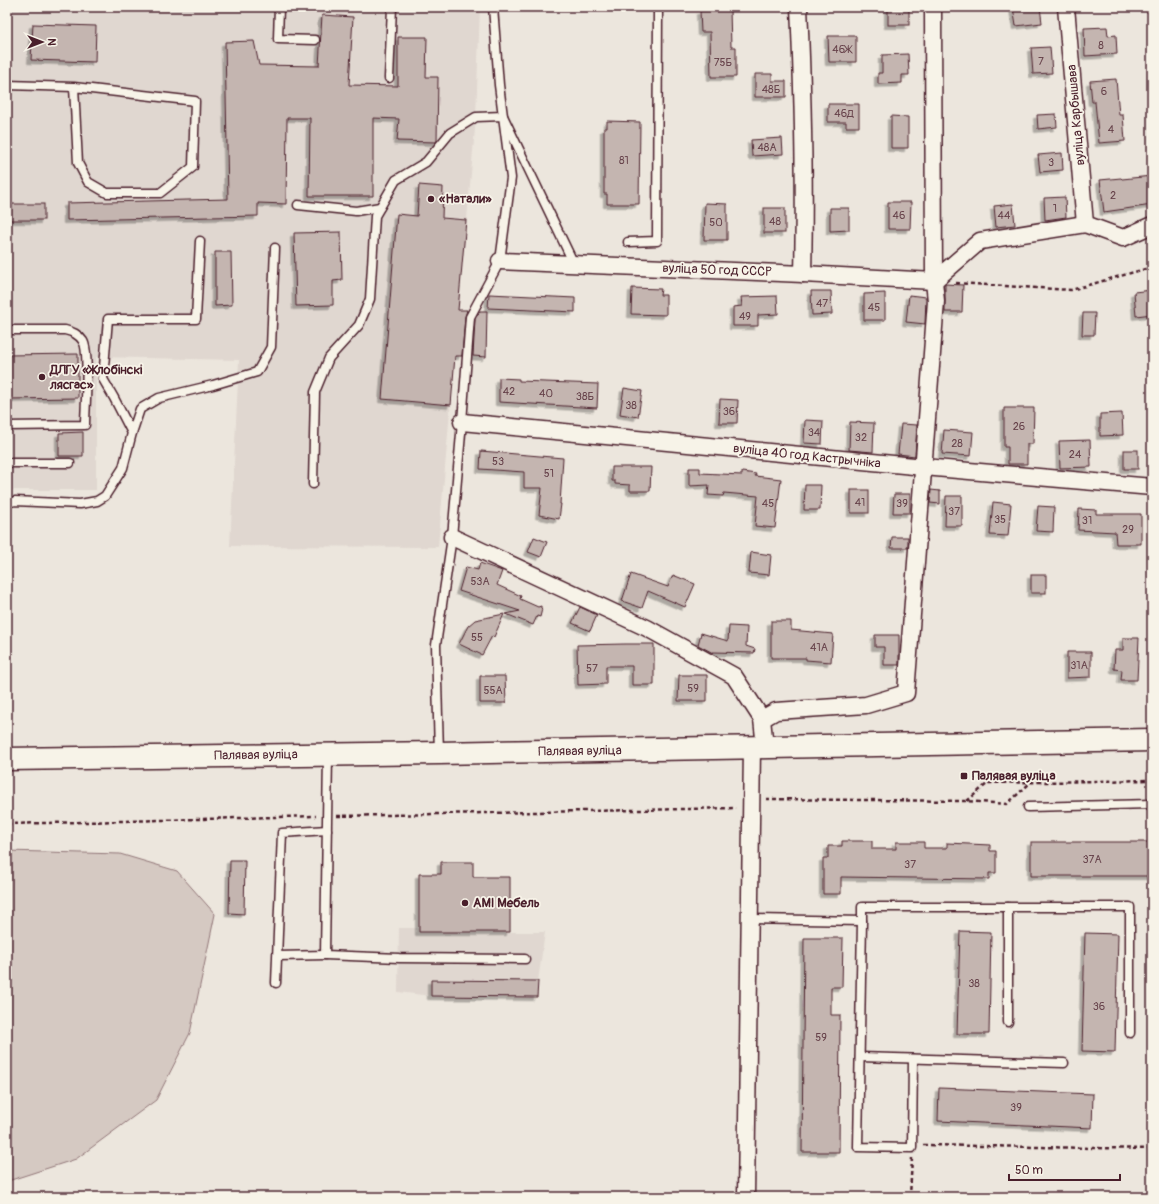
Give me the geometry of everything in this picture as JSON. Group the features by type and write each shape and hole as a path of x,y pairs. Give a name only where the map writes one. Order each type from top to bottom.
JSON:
{"street":[{"path":"799,7 803,92 803,274"},
{"path":"762,719 776,711 866,705 906,693 936,301 934,281 933,7"},
{"name":"вуліца Карбышава","path":"1066,7 1085,224"},
{"path":"934,281 980,241 1085,224 1123,238 1152,226"},
{"name":"вуліца 50 год СССР","path":"500,261 934,281"},
{"name":"вуліца 40 год Кастрычніка","path":"462,422 924,467 1152,487"},
{"path":"452,537 647,628 734,676 762,719 751,803 746,1197"},
{"name":"Палявая вуліца","path":"7,758 439,753 1152,740"}],"lane":[{"path":"279,7 278,39 315,40"},
{"path":"389,78 392,7"},
{"path":"439,753 436,645 452,537 470,317 500,261 511,178 499,85 493,7"},
{"path":"628,242 657,241 658,7"},
{"path":"7,85 74,87 195,101 193,167 160,193 107,193 88,182 78,163 74,87"},
{"path":"313,484 315,392 329,358 359,324 370,299 375,216 396,180 426,162 450,133 476,117 503,116"},
{"path":"503,116 574,264"},
{"path":"298,205 356,211 380,207"},
{"path":"132,433 103,379 108,319 196,320 200,241"},
{"path":"7,503 15,501 80,504 97,501 105,496 123,468 140,409 158,398 213,385 257,372 271,347 275,248"},
{"path":"7,330 65,330 74,332 83,342 87,355 85,425 7,426"},
{"path":"7,463 70,463"},
{"path":"325,955 328,754"},
{"path":"1028,807 1152,804"},
{"path":"276,983 282,833 327,830"},
{"path":"913,1059 912,1148 858,1147 862,906 1130,907 1130,1033"},
{"path":"1008,907 1008,1022"},
{"path":"750,919 862,920"},
{"path":"278,956 325,955 399,958 525,959"},
{"path":"860,1057 1064,1063"}],"path":[{"path":"934,281 1071,290 1152,267"},
{"path":"966,802 988,783 1152,780"},
{"path":"7,824 751,803 966,802 1007,804 1030,783"},
{"path":"910,1197 912,1148 925,1144 1152,1149"}],"shaded area":[{"path":"7,7 480,7 476,117 438,547 230,546 239,360 96,357 96,490 7,490"},
{"path":"7,851 120,854 177,871 215,914 190,1033 156,1100 76,1159 11,1180 7,1180"},
{"path":"441,862 473,862 473,877 510,877 511,932 545,932 537,997 431,996 398,992 399,928 419,928 419,874 441,874"}],"building":[{"path":"888,7 909,7 909,25 888,25"},
{"path":"1013,7 1040,7 1042,23 1016,26"},
{"path":"730,10 731,47 736,47 736,77 711,77 710,32 701,32 700,11"},
{"path":"322,15 353,17 349,85 398,86 398,37 427,37 426,77 438,77 437,141 397,141 399,119 373,118 373,196 309,196 310,118 287,118 286,204 258,203 258,216 67,220 67,203 228,199 225,42 254,41 259,65 319,66"},
{"path":"33,24 96,26 95,62 31,60"},
{"path":"1107,27 1108,36 1116,35 1117,54 1085,56 1084,28"},
{"path":"828,36 856,36 856,62 829,62"},
{"path":"1050,47 1052,73 1033,74 1031,48"},
{"path":"908,54 909,75 902,75 902,83 878,84 878,73 882,73 882,55"},
{"path":"755,74 772,74 772,81 786,81 786,97 755,97"},
{"path":"1116,79 1119,115 1123,115 1125,141 1099,143 1095,102 1092,102 1090,81"},
{"path":"828,104 859,104 859,127 846,127 846,122 828,122"},
{"path":"1056,114 1057,127 1038,129 1037,115"},
{"path":"891,116 908,117 908,148 891,148"},
{"path":"607,121 640,122 639,204 607,204 607,194 604,194 604,128 607,128"},
{"path":"782,138 783,154 752,156 751,140"},
{"path":"1062,153 1063,170 1040,172 1038,155"},
{"path":"1152,176 1152,205 1104,212 1100,180"},
{"path":"419,185 443,187 442,218 466,220 458,310 467,310 465,317 462,356 455,356 451,405 382,399 397,214 417,216"},
{"path":"1065,197 1066,217 1045,220 1044,198"},
{"path":"888,202 911,202 910,229 888,229"},
{"path":"705,203 727,204 727,240 704,240"},
{"path":"7,204 44,204 44,220 7,220"},
{"path":"1013,204 1015,225 996,227 994,206"},
{"path":"764,208 785,208 785,233 764,233"},
{"path":"830,208 849,208 849,230 830,231"},
{"path":"341,232 342,280 333,281 333,305 296,306 294,233"},
{"path":"215,252 231,252 232,305 215,306"},
{"path":"945,284 963,285 962,312 945,312"},
{"path":"632,288 661,289 660,295 666,295 666,315 631,314"},
{"path":"1152,290 1152,314 1136,316 1134,292"},
{"path":"811,291 831,291 832,314 812,315"},
{"path":"885,293 885,320 864,320 864,294"},
{"path":"489,294 575,298 575,312 488,308"},
{"path":"909,295 926,297 925,324 906,322"},
{"path":"777,296 778,314 758,315 758,326 733,326 733,307 742,306 741,297"},
{"path":"480,311 487,311 486,357 473,356 475,319"},
{"path":"1083,313 1095,313 1094,335 1082,335"},
{"name":"ДЛГУ «Жлобінскі лясгас»","path":"78,354 78,398 7,399 7,355"},
{"path":"499,378 519,379 519,381 598,384 597,408 499,402"},
{"path":"624,388 642,391 638,417 620,414"},
{"path":"720,399 738,400 737,423 719,423"},
{"path":"1004,408 1034,408 1033,444 1027,444 1027,464 1008,464 1008,447 1004,447"},
{"path":"1122,413 1123,435 1100,436 1100,414"},
{"path":"805,420 823,421 822,444 804,443"},
{"path":"850,422 874,423 873,452 849,450"},
{"path":"901,424 917,425 915,456 898,454"},
{"path":"944,430 973,432 971,456 942,454"},
{"path":"83,432 83,456 59,456 59,433"},
{"path":"1090,440 1091,467 1060,468 1059,441"},
{"path":"1124,450 1138,450 1138,469 1124,469"},
{"path":"481,451 563,458 559,519 539,515 542,488 524,488 524,472 480,469"},
{"path":"612,467 651,467 650,491 630,491 630,485 615,484 615,481 612,481"},
{"path":"689,468 700,468 700,473 742,475 742,472 756,474 755,476 781,479 775,528 755,526 758,496 724,493 723,496 708,495 709,485 689,486"},
{"path":"805,485 821,485 820,510 804,510"},
{"path":"851,490 869,490 869,513 851,513"},
{"path":"931,490 940,491 940,504 930,503"},
{"path":"894,494 910,494 910,513 893,513"},
{"path":"946,496 962,496 962,526 945,526"},
{"path":"993,502 1011,504 1008,536 990,535"},
{"path":"1038,506 1054,507 1053,532 1036,531"},
{"path":"1079,509 1096,510 1096,514 1141,514 1141,544 1116,544 1115,532 1078,530"},
{"path":"534,537 547,542 541,557 528,552"},
{"path":"892,537 908,537 908,548 891,548"},
{"path":"751,552 771,555 769,575 749,573"},
{"path":"480,563 502,571 497,585 521,596 520,599 538,607 541,606 542,609 540,617 537,616 533,625 506,614 520,611 459,591 466,567 478,570"},
{"path":"631,574 668,587 673,575 695,584 685,607 648,591 642,608 622,601"},
{"path":"1031,575 1046,575 1046,593 1031,593"},
{"path":"580,607 597,615 590,631 572,623"},
{"path":"504,614 494,637 492,636 482,655 459,644 468,626 475,620"},
{"path":"771,621 791,621 791,630 833,634 831,662 806,660 806,658 771,658"},
{"path":"729,626 747,627 746,646 755,649 754,653 713,653 698,645 701,633 728,641"},
{"path":"875,635 899,635 899,665 884,665 884,647 875,647"},
{"path":"1123,638 1139,638 1137,680 1121,680 1122,670 1114,669 1115,650 1123,650"},
{"path":"654,644 654,685 632,685 632,666 606,666 606,684 578,685 577,645"},
{"path":"1067,652 1091,652 1091,677 1067,678"},
{"path":"679,675 707,675 707,701 678,701"},
{"path":"480,676 505,676 506,703 480,703"},
{"path":"842,841 872,841 872,849 896,849 896,842 924,842 924,848 947,848 947,843 990,845 990,851 996,851 996,873 989,873 989,879 841,877 841,894 823,894 823,858 828,858 828,846 842,846"},
{"path":"1031,842 1152,842 1152,876 1031,876"},
{"path":"230,860 245,860 244,914 229,913"},
{"name":"AMI Мебель","path":"441,862 473,862 473,877 510,877 510,932 419,932 419,874 441,874"},
{"path":"960,931 991,932 989,1034 957,1034"},
{"path":"1085,933 1118,934 1115,1052 1082,1051"},
{"path":"804,938 843,938 842,987 831,987 831,1015 840,1015 839,1152 802,1152"},
{"path":"431,980 538,981 537,997 431,996"},
{"path":"939,1088 1093,1094 1092,1128 938,1121"}],"place":[{"name":"«Натали»","path":"431,199"},
{"name":"ДЛГУ «Жлобінскі лясгас»","path":"42,377"},
{"name":"Палявая вуліца","path":"964,776"},
{"name":"AMI Мебель","path":"465,903"}]}
